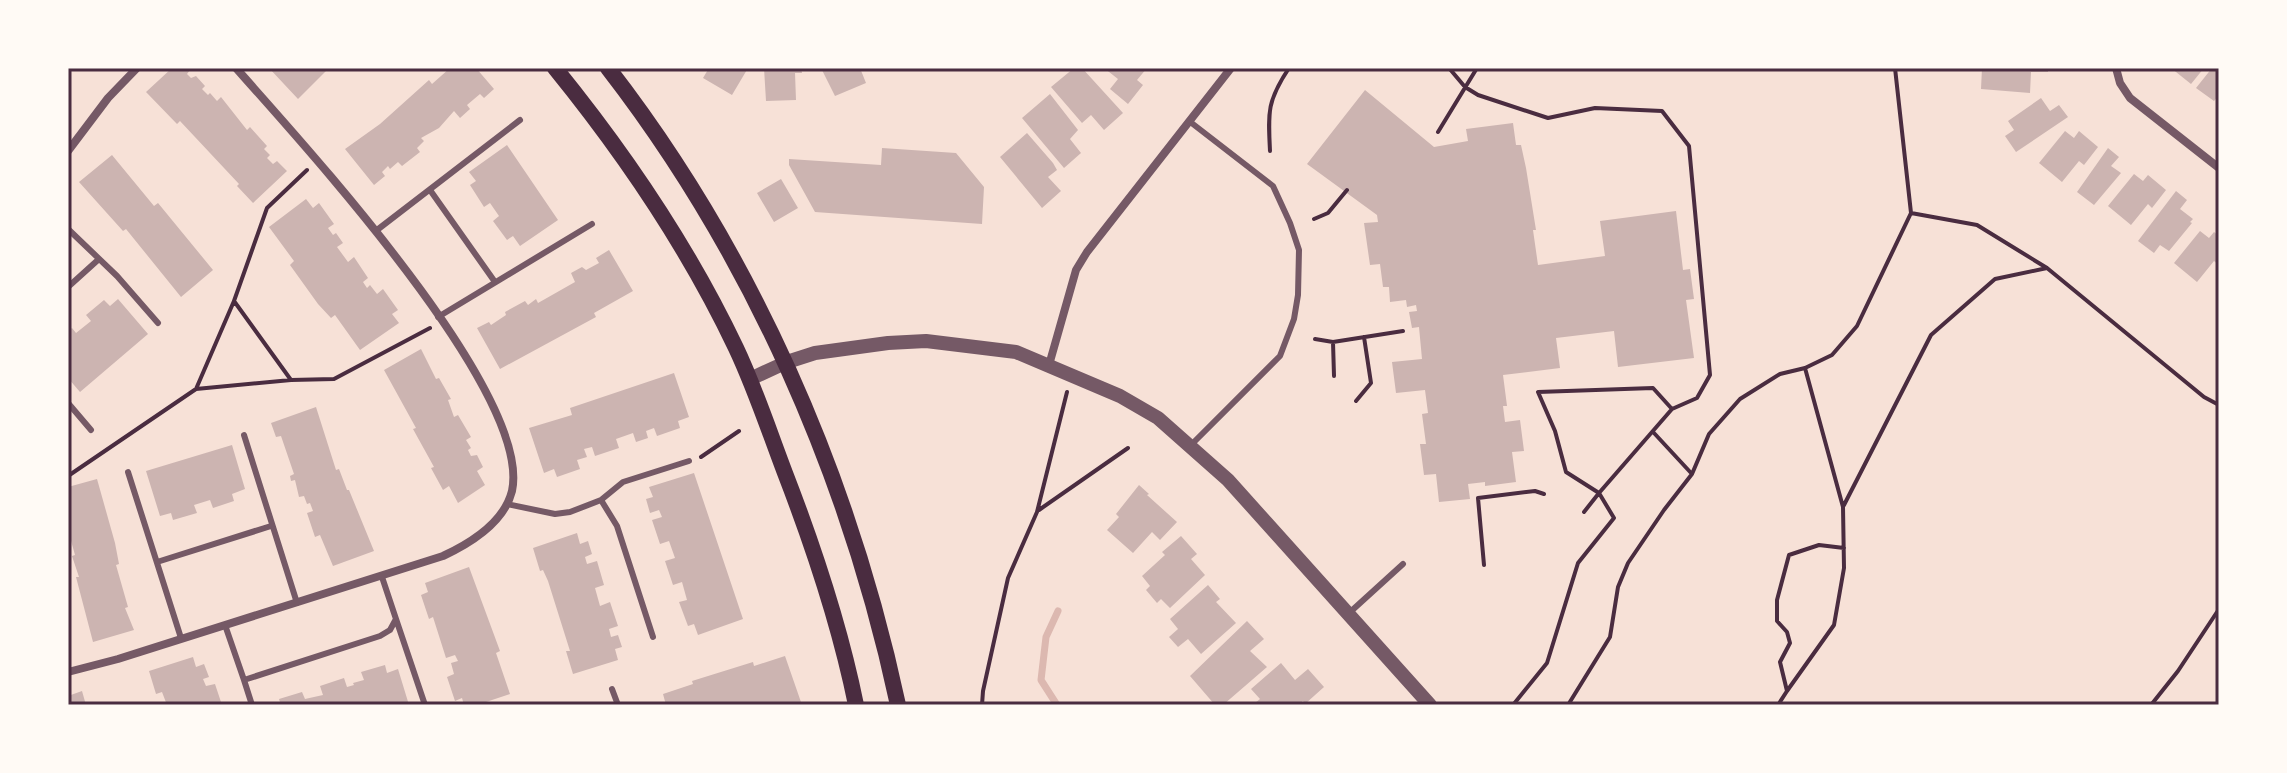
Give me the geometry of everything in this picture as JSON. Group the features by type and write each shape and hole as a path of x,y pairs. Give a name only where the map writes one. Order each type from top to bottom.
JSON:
{"main road":[{"path":"555,68 654,203 707,293 750,379 819,569 856,705"},
{"path":"608,68 632,99 693,194 787,362 855,545 887,651 898,705"}],"street":[{"path":"68,151 108,98 137,68"},
{"path":"68,672 382,577 461,548 477,538 507,504 512,488 509,448 473,369 377,230 236,68"},
{"path":"1049,365 1076,270 1098,236 1231,68"},
{"path":"2116,68 2120,83 2130,98 2219,168"},
{"path":"750,379 787,362 834,350 926,341 1016,352 1120,396 1158,418 1228,480 1430,705"}],"lane":[{"path":"377,230 520,120"},
{"path":"1189,121 1273,186 1299,250 1294,319 1280,356 1191,445"},
{"path":"430,190 495,282"},
{"path":"440,319 592,224"},
{"path":"68,229 117,276 158,323"},
{"path":"68,287 99,259"},
{"path":"68,403 91,430"},
{"path":"244,435 297,603"},
{"path":"507,504 555,514 570,512 601,500 623,482 689,461"},
{"path":"128,472 181,638"},
{"path":"601,500 617,526 653,637"},
{"path":"157,562 271,526"},
{"path":"1348,614 1403,564"},
{"path":"382,577 425,705"},
{"path":"244,680 380,636 390,630 396,619"},
{"path":"225,625 252,705"},
{"path":"612,689 618,705"}],"path":[{"path":"1270,151 1268,111 1275,88 1289,68"},
{"path":"1449,68 1465,87 1478,95 1548,118 1595,108 1662,111 1689,146 1710,375 1697,398 1672,409 1584,512"},
{"path":"1438,132 1477,68"},
{"path":"1568,705 1610,637 1618,587 1628,563 1692,474 1709,434 1740,399 1780,374 1805,368 1832,355 1857,326 1911,213 1895,68"},
{"path":"196,389 234,301 267,208 317,160"},
{"path":"1314,219 1328,213 1347,190"},
{"path":"1911,213 1977,225 2047,268 2204,397 2219,405"},
{"path":"1843,507 1931,335 1995,279 2047,268"},
{"path":"234,301 291,380"},
{"path":"68,476 196,389 334,379 440,319"},
{"path":"1315,339 1333,342 1403,331"},
{"path":"1356,401 1371,383 1364,337"},
{"path":"1333,342 1334,376"},
{"path":"1778,705 1834,625 1844,568 1843,507 1805,368"},
{"path":"982,705 1008,578 1037,512 1072,375"},
{"path":"1513,705 1547,663 1578,563 1614,518 1599,493 1566,472 1555,431 1538,392 1653,388 1672,409"},
{"path":"689,461 699,459 739,431"},
{"path":"1654,433 1692,474"},
{"path":"1037,512 1128,448"},
{"path":"1484,565 1478,498 1535,491 1544,494"},
{"path":"1787,691 1780,662 1790,643 1787,632 1777,621 1777,600 1789,555 1819,545 1844,548"},
{"path":"2151,705 2219,609"}],"building":[{"path":"172,68 188,68 187,74 191,78 196,76 208,95 210,93 217,101 221,97 247,130 250,127 267,146 264,149 270,155 267,158 273,164 277,161 287,171 253,203 180,121 177,124 146,92"},
{"path":"269,68 329,68 298,99"},
{"path":"450,68 476,68 494,89 484,98 480,94 467,105 470,109 460,118 454,111 439,128 421,138 424,141 417,148 420,152 402,166 398,162 390,169 388,166 382,172 385,176 374,185 345,149 380,124 429,80 432,84"},
{"path":"709,68 748,68 732,95 703,78"},
{"path":"764,68 801,68 802,73 795,73 796,100 766,101"},
{"path":"821,68 860,68 866,83 835,96"},
{"path":"1074,68 1082,68 1123,113 1104,130 1091,115 1082,123 1051,87"},
{"path":"1104,68 1147,68 1137,80 1143,85 1128,104 1110,89 1118,79"},
{"path":"1982,68 2048,68 2048,72 2031,72 2030,93 1981,89"},
{"path":"2171,68 2204,68 2191,84"},
{"path":"2212,68 2219,72 2219,95 2214,101 2196,88"},
{"path":"1365,90 1434,147 1468,141 1466,129 1513,123 1516,145 1521,145 1526,168 1538,265 1605,256 1600,221 1676,211 1683,270 1690,269 1694,299 1686,300 1694,358 1618,367 1614,331 1556,338 1560,368 1503,375 1507,406 1503,406 1505,422 1520,420 1524,451 1512,452 1516,482 1485,486 1485,482 1468,484 1470,499 1439,502 1436,474 1424,475 1420,444 1426,444 1422,414 1428,413 1425,390 1396,393 1392,362 1422,359 1419,327 1412,328 1409,312 1417,311 1416,305 1407,307 1406,300 1390,302 1389,287 1383,287 1380,264 1370,265 1364,223 1378,222 1377,215 1307,164"},
{"path":"1050,94 1078,130 1070,139 1081,153 1064,168 1022,118"},
{"path":"2041,98 2050,111 2059,105 2068,117 2016,152 2005,136 2014,130 2008,121"},
{"path":"2065,131 2074,138 2079,131 2098,147 2084,165 2079,161 2062,182 2039,163"},
{"path":"1027,133 1057,170 1048,177 1061,191 1042,208 1000,157"},
{"path":"507,145 558,220 520,246 513,236 507,240 493,221 499,216 490,203 484,207 470,185 476,181 469,172"},
{"path":"882,148 956,153 984,187 982,224 815,212 789,165 789,159 881,165"},
{"path":"2108,148 2119,157 2111,166 2121,173 2094,205 2077,192"},
{"path":"112,155 154,206 158,203 213,270 181,297 126,229 123,231 79,182"},
{"path":"2134,174 2143,181 2148,175 2166,190 2152,208 2148,204 2131,225 2108,206"},
{"path":"781,179 798,208 774,222 757,193"},
{"path":"2176,191 2187,200 2180,209 2193,219 2192,223 2169,251 2160,245 2154,253 2138,241"},
{"path":"306,199 313,208 319,203 334,224 328,228 343,243 337,247 348,262 354,257 368,278 363,282 367,288 370,285 377,294 383,289 398,310 392,314 399,323 360,350 335,315 331,318 318,304 290,265 294,261 269,227"},
{"path":"2200,231 2209,238 2214,232 2219,236 2219,265 2214,261 2197,282 2174,263"},
{"path":"609,250 633,291 594,313 596,317 500,369 477,328 489,322 491,325 506,315 505,312 525,301 528,305 536,299 538,303 575,282 571,273 599,263 596,258"},
{"path":"118,299 148,334 80,392 68,378 68,331 72,328 76,333 91,321 86,315 104,300 110,306"},
{"path":"421,349 436,379 439,378 451,399 448,400 454,417 458,415 471,437 466,440 471,456 477,455 483,467 477,471 485,485 458,503 449,486 443,490 413,429 416,428 384,370"},
{"path":"674,373 689,417 678,421 680,428 657,436 654,428 646,431 648,438 636,442 633,433 616,439 619,448 595,456 592,447 584,449 587,457 577,460 580,469 557,477 554,469 544,473 529,428 572,415 570,408"},
{"path":"316,407 336,470 339,469 349,490 374,551 333,566 320,535 315,537 307,513 313,511 310,503 307,504 304,496 299,497 295,480 291,481 290,476 294,474 281,436 276,437 271,423"},
{"path":"232,445 245,489 232,494 234,501 213,508 210,500 194,505 197,513 173,520 171,513 160,516 146,471"},
{"path":"694,473 743,619 698,635 694,624 688,626 679,602 687,600 682,582 673,585 665,561 675,558 669,541 660,544 652,520 662,517 659,510 650,513 646,499 653,497 649,487"},
{"path":"97,479 115,543 119,564 116,565 128,607 125,608 134,630 93,642 72,556 75,555 68,530 68,487"},
{"path":"1139,485 1177,522 1160,540 1152,532 1133,553 1107,530"},
{"path":"577,533 580,544 588,541 592,554 585,557 587,564 597,561 604,585 595,588 600,606 610,602 618,626 609,629 611,637 618,635 622,647 615,649 618,660 573,674 566,651 570,651 548,581 543,570 540,571 533,548"},
{"path":"1181,536 1197,554 1191,559 1205,575 1170,608 1161,599 1157,603 1146,590 1150,586 1142,576 1165,555 1162,552"},
{"path":"469,567 500,651 496,653 510,694 477,705 464,705 462,698 455,701 447,677 454,674 451,663 458,661 455,655 446,658 433,617 429,619 421,595 428,592 425,583"},
{"path":"1208,585 1220,599 1216,602 1236,623 1201,654 1188,639 1178,647 1169,637 1178,629 1170,619"},
{"path":"1247,621 1264,639 1250,651 1267,667 1223,705 1215,705 1190,676"},
{"path":"785,656 802,705 666,705 663,694 693,684 692,681 753,662 754,666"},
{"path":"193,657 196,667 204,664 209,677 203,679 206,686 215,684 222,705 167,705 162,692 156,694 149,671"},
{"path":"1281,663 1295,680 1308,669 1324,687 1305,704 1303,701 1298,705 1257,705 1255,703 1260,699 1251,689"},
{"path":"385,665 387,673 398,669 409,705 281,705 279,699 302,692 305,699 323,695 320,686 344,678 347,687 354,685 364,680 361,672"},
{"path":"82,691 86,705 68,705 68,696"}],"waterway":[{"path":"1057,705 1041,680 1046,637 1058,611"}]}
